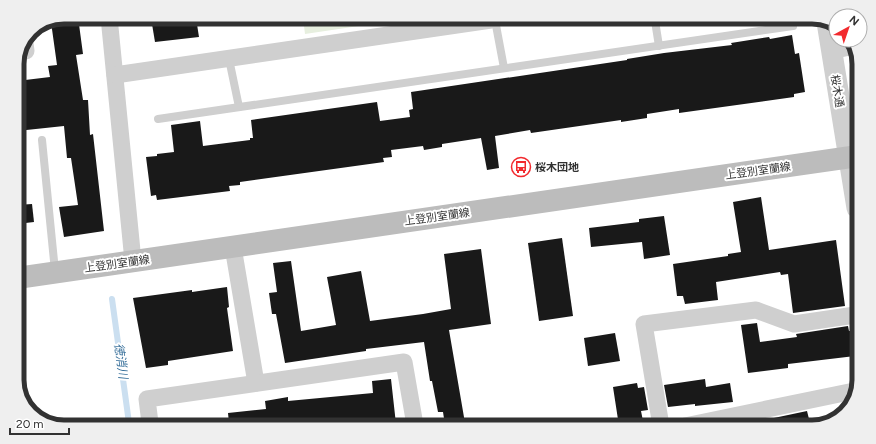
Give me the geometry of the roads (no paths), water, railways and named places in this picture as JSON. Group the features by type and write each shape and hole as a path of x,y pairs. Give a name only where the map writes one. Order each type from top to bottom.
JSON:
{"main road":[{"name":"上登別室蘭線","path":"24,277 852,157"}],"street":[{"path":"110,24 134,261"},
{"path":"115,75 464,24"},
{"name":"桜木通","path":"828,27 831,51 852,152"},
{"path":"831,51 845,48"},
{"path":"233,247 256,383"},
{"path":"660,420 644,324 756,310 794,324 852,316"},
{"path":"150,420 146,399 404,362 414,420"},
{"path":"714,420 851,392"}],"lane":[{"path":"496,24 504,68"},
{"path":"655,24 659,46"},
{"path":"158,119 794,26"},
{"path":"229,59 238,107"},
{"path":"42,140 55,273"}],"waterway":[{"name":"徳消川","path":"112,299 129,420"}],"place":[{"name":"桜木団地","path":"521,167"}]}
